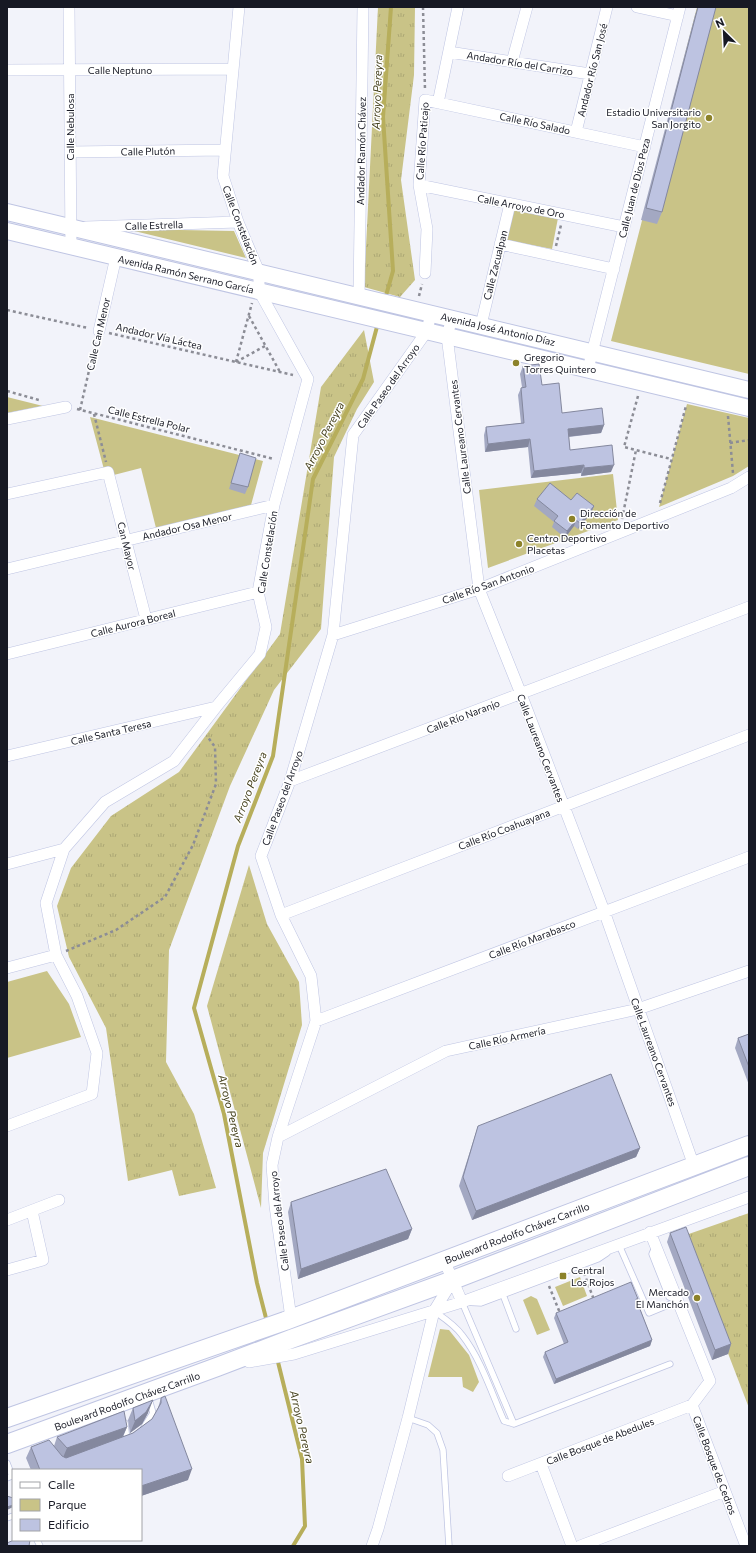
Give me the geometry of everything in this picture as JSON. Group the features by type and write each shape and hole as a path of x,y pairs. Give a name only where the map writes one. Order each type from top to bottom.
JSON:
{"main road":[{"name":"Boulevard Rodolfo Chávez Carrillo","path":"7,1418 245,1335 749,1145"},
{"name":"Boulevard Rodolfo Chávez Carrillo","path":"7,1444 38,1437 123,1410 148,1392 217,1367 293,1346 453,1280 749,1166"}],"street":[{"name":"Calle Nebulosa","path":"69,7 71,247"},
{"name":"Calle Constelación","path":"7,1126 92,1094 97,1053 76,996 56,955 46,903 64,850 105,802 174,760 260,654 266,628 258,592 274,505 308,379 257,291 259,272 238,222 223,176 239,7"},
{"name":"Andador Ramón Chávez","path":"362,297 363,7"},
{"path":"438,103 458,7"},
{"path":"512,62 527,7"},
{"name":"Andador Río San José","path":"576,132 607,7"},
{"path":"637,7 679,11"},
{"name":"Calle Juan de Dios Peza","path":"588,369 679,11"},
{"name":"Andador Río del Carrizo","path":"449,52 590,74"},
{"name":"Calle Neptuno","path":"7,70 233,69"},
{"name":"Calle Río Salado","path":"425,100 645,147"},
{"name":"Calle Río Paticajo","path":"425,100 418,185 427,229 425,273"},
{"name":"Calle Plutón","path":"70,152 225,150"},
{"name":"Calle Arroyo de Oro","path":"418,185 624,227"},
{"name":"Calle Zacualpan","path":"480,325 510,204"},
{"name":"Avenida Ramón Serrano García","path":"7,212 71,227 118,248 257,291 364,317"},
{"name":"Calle Estrella","path":"71,227 238,222"},
{"name":"Avenida Ramón Serrano García","path":"7,231 71,247 118,248 259,272 362,297"},
{"path":"500,244 614,269"},
{"name":"Calle Can Menor","path":"99,331 118,248"},
{"name":"Avenida José Antonio Díaz","path":"362,297 749,390"},
{"name":"Calle Paseo del Arroyo","path":"288,1319 275,1206 272,1165 278,1137 316,1021 311,976 281,915 261,856 290,781 334,635 353,435 427,331 416,310"},
{"name":"Avenida José Antonio Díaz","path":"364,317 749,408"},
{"name":"Calle Laureano Cervantes","path":"452,318 447,336 478,589 521,694 604,911 694,1166"},
{"path":"7,419 66,406"},
{"path":"7,494 108,472"},
{"name":"Can Mayor","path":"108,472 146,619"},
{"name":"Calle Río San Antonio","path":"334,635 478,589 731,488 749,476"},
{"name":"Andador Osa Menor","path":"7,569 274,505"},
{"name":"Calle Aurora Boreal","path":"7,654 258,592"},
{"name":"Calle Río Naranjo","path":"290,781 749,607"},
{"name":"Calle Santa Teresa","path":"7,756 216,707"},
{"name":"Calle Río Coahuayana","path":"281,915 749,735"},
{"path":"7,864 64,850"},
{"name":"Calle Río Marabasco","path":"316,1021 749,857"},
{"path":"7,968 56,955"},
{"name":"Calle Río Armería","path":"278,1137 446,1051 638,1009 749,971"},
{"path":"293,1346 434,1311 501,1292 650,1232 749,1197"},
{"path":"7,1220 59,1200"},
{"path":"7,1270 43,1260 32,1211"},
{"name":"Calle Bosque de Cedros","path":"650,1232 710,1381 692,1405 746,1546"},
{"path":"444,1260 462,1302"},
{"path":"372,1546 408,1418 434,1311 453,1280"},
{"name":"Calle Bosque de Abedules","path":"508,1476 692,1405"},
{"path":"541,1464 572,1546"},
{"path":"580,1546 725,1490"}],"lane":[{"path":"620,1244 649,1313 678,1301"},
{"path":"501,1292 516,1329"},
{"path":"462,1302 514,1424"},
{"path":"434,1311 449,1321 462,1334 473,1349 504,1422 514,1424 670,1364"},
{"path":"139,1432 153,1413 148,1392"},
{"path":"123,1410 127,1441"},
{"path":"408,1418 428,1425 437,1433 443,1450 449,1546"},
{"path":"120,1443 127,1441 133,1436"},
{"path":"7,1462 11,1478"}],"path":[{"name":"Calle Río Paticajo","path":"423,7 425,100"},
{"path":"554,256 563,215"},
{"path":"416,310 425,273"},
{"path":"236,362 248,316 257,291"},
{"name":"Andador Vía Láctea","path":"7,310 308,379"},
{"path":"248,316 280,372"},
{"name":"Calle Can Menor","path":"80,410 99,331"},
{"path":"236,362 265,346"},
{"name":"Calle Estrella Polar","path":"7,391 286,463"},
{"path":"639,392 624,447 672,459"},
{"path":"659,507 687,404"},
{"path":"94,414 108,472"},
{"path":"728,414 733,476"},
{"path":"730,443 749,440"},
{"path":"621,521 636,450"},
{"path":"56,955 116,930 165,897 193,845 216,784 215,747 201,727"},
{"path":"584,1272 595,1300 587,1302"},
{"path":"549,1286 560,1314 566,1310"}],"green space":[{"path":"378,7 415,7 414,75 401,180 415,280 400,297 364,287"},
{"name":"Estadio Universitario San Jorgito","path":"697,7 749,7 749,374 611,341"},
{"path":"513,209 558,218 552,249 506,240"},
{"path":"126,229 234,231 246,258"},
{"path":"364,330 374,382 357,409 334,457 321,629 274,690 230,786 169,950 166,1062 194,1114 216,1188 179,1196 172,1170 128,1181 106,1028 69,957 57,906 71,868 111,816 179,772 280,634 321,387"},
{"path":"7,397 43,406 7,413"},
{"path":"687,404 749,418 749,466 733,476 659,507"},
{"path":"90,417 263,461 251,505 156,528 141,468 106,477"},
{"name":"Centro Deportivo Placetas","path":"613,474 618,520 488,568 479,490"},
{"path":"249,865 267,924 299,982 302,1025 263,1153 261,1208 207,1006"},
{"path":"47,971 69,1004 81,1037 7,1058 7,982"},
{"path":"749,1213 749,1408 683,1236"},
{"path":"580,1277 587,1296 563,1306 555,1287"},
{"path":"531,1296 537,1299 550,1330 537,1335 523,1300"},
{"path":"440,1329 449,1330 469,1355 479,1382 473,1392 463,1387 462,1377 428,1377"}],"building":[{"path":"698,7 716,7 662,212 646,208"},
{"path":"539,364 542,385 559,383 562,413 602,408 604,425 568,429 570,450 612,445 614,465 584,468 584,465 534,471 530,439 488,444 486,427 524,423 521,388 526,387 523,366"},
{"path":"240,453 256,458 248,487 231,483"},
{"path":"550,483 571,500 577,493 594,506 580,523 576,520 567,531 554,521 558,516 537,499"},
{"path":"749,1034 749,1067 738,1038"},
{"path":"611,1074 640,1148 476,1211 463,1177 478,1126"},
{"path":"386,1169 412,1229 301,1269 291,1202"},
{"path":"686,1227 731,1344 715,1350 670,1233"},
{"path":"631,1282 652,1340 556,1379 545,1352 568,1342 556,1313"},
{"path":"165,1396 192,1469 142,1486 142,1469 40,1469 31,1447 49,1440 62,1456 66,1458 133,1433 152,1419 161,1403 161,1398"},
{"path":"153,1400 146,1412 135,1421 133,1408"},
{"path":"124,1411 127,1427 67,1448 57,1437"},
{"path":"7,1496 12,1498 12,1505 7,1507"},
{"path":"12,1541 30,1541 29,1546 7,1546 7,1543"}],"waterway":[{"name":"Arroyo Pereyra","path":"385,299 393,271 383,117 391,7"},
{"name":"Arroyo Pereyra","path":"267,1322 257,1283 224,1114 194,1008 238,846 273,756 313,479 363,379 378,323"},
{"name":"Arroyo Pereyra","path":"277,1358 302,1459 305,1526 293,1546"}],"place":[{"name":"Estadio Universitario San Jorgito","path":"709,118"},
{"name":"Gregorio Torres Quintero","path":"516,363"},
{"name":"Dirección de Fomento Deportivo","path":"572,519"},
{"name":"Centro Deportivo Placetas","path":"519,544"},
{"name":"Central Los Rojos","path":"563,1276"},
{"name":"Mercado El Manchón","path":"697,1298"}]}
